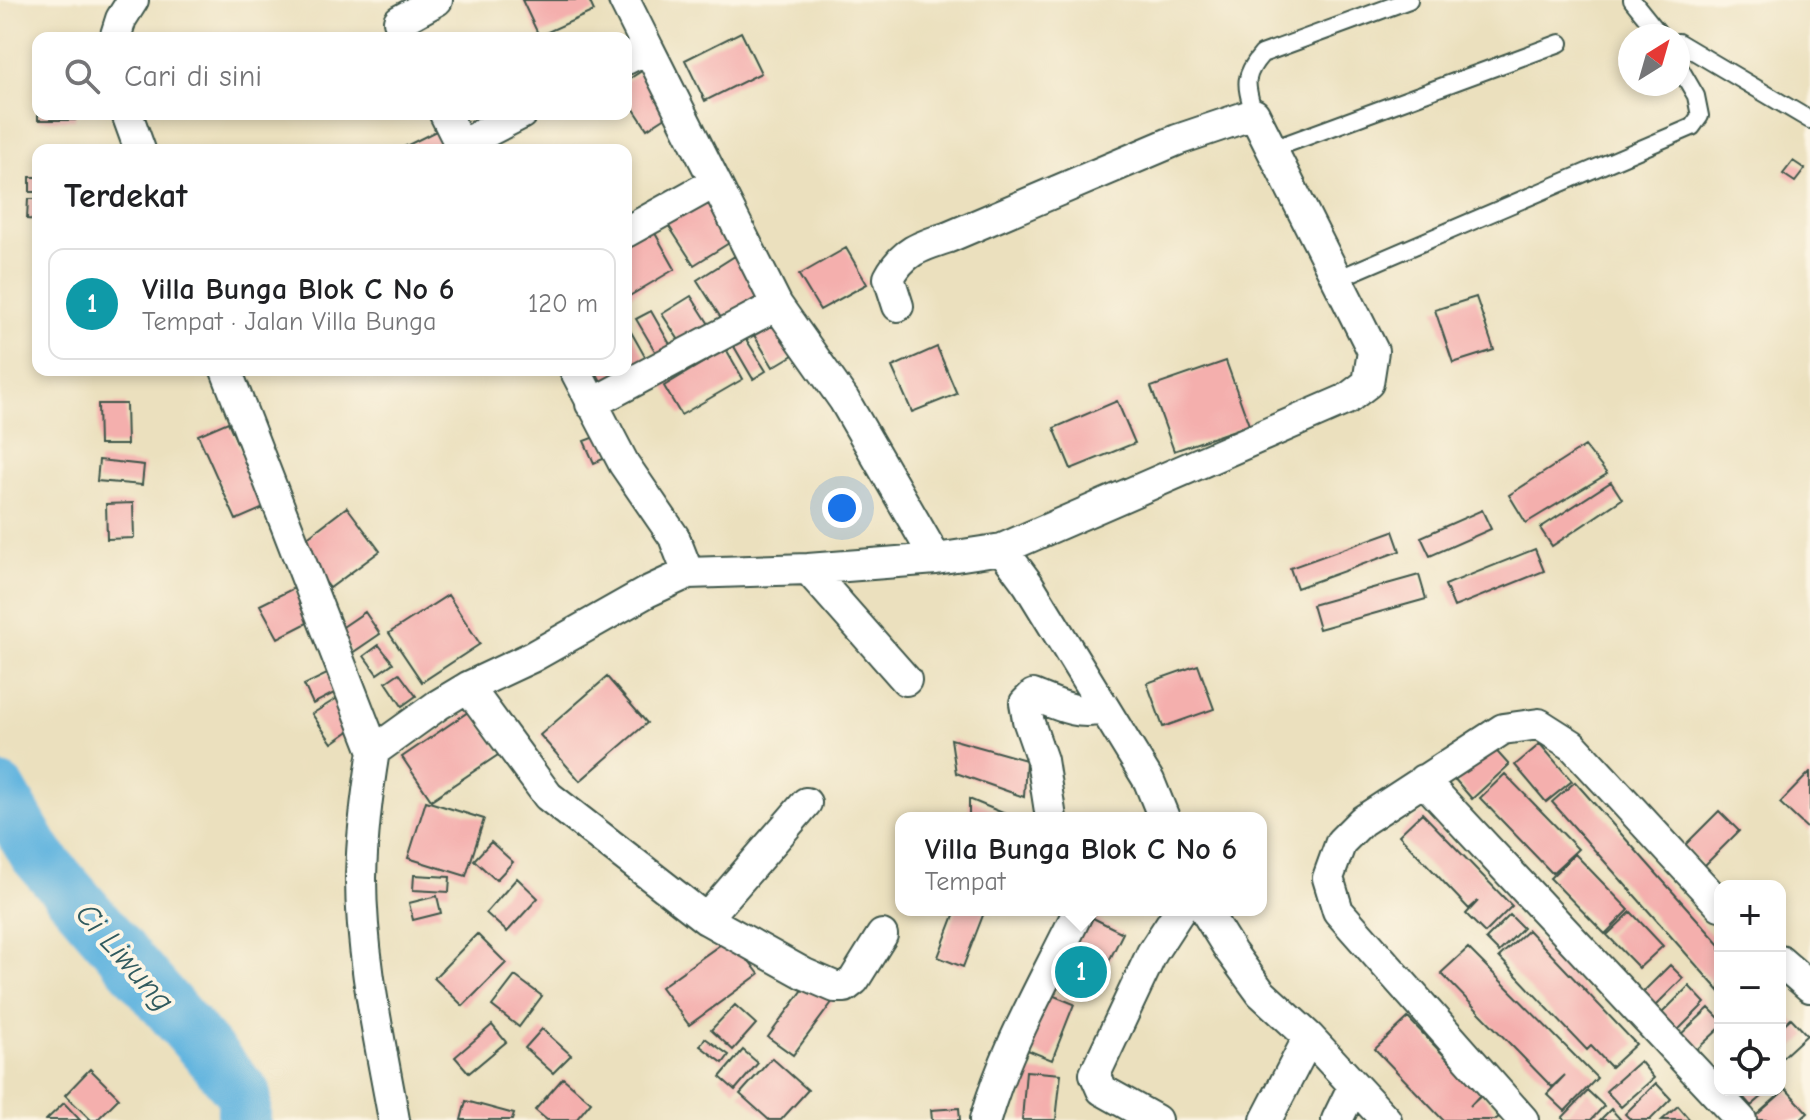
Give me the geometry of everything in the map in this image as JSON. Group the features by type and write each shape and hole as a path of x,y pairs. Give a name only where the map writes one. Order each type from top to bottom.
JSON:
{"street":[{"path":"117,32 133,0"},
{"path":"398,20 437,0"},
{"path":"624,0 632,32"},
{"path":"632,33 637,53 714,183 777,305 844,400 936,559"},
{"path":"374,751 468,687 532,657 647,592 688,573 808,569 936,559 1002,549 1347,399 1368,383 1373,351 1254,114 1177,140 919,247 898,261 889,278 898,306"},
{"path":"129,120 138,144"},
{"path":"448,120 460,144"},
{"path":"469,144 511,120"},
{"path":"632,229 714,183"},
{"path":"591,404 777,305"},
{"path":"228,376 374,751 365,804 361,880 368,966 394,1120"},
{"path":"578,376 624,464 674,537 688,573"},
{"path":"1002,549 1045,610 1149,781 1162,812"},
{"path":"808,569 906,680"},
{"path":"468,687 548,796 706,919 789,966 835,987 845,987 854,980 882,935"},
{"path":"1050,812 1042,760 1025,703 1033,695 1069,709 1092,712 1102,708"},
{"path":"1523,1120 1338,911 1328,878 1341,842 1362,821 1503,729 1539,724 1572,745 1714,899"},
{"path":"1423,780 1741,1120"},
{"path":"706,919 806,803"},
{"path":"985,1120 994,1087 1012,1045 1076,916"},
{"path":"1156,1120 1102,1090 1095,1074 1152,953 1176,916"},
{"path":"1209,916 1261,993 1309,1037 1386,1120"},
{"path":"1786,966 1810,987"},
{"path":"1266,1120 1309,1037"},
{"path":"1337,1120 1353,1087"}],"lane":[{"path":"1254,114 1247,87 1249,69 1262,54 1409,0"},
{"path":"1632,0 1653,24"},
{"path":"1270,150 1560,43"},
{"path":"1690,49 1810,120"},
{"path":"1337,279 1692,127 1700,116 1696,96 1690,86"}],"building":[{"path":"522,0 589,0 594,11 548,32 537,32"},
{"path":"741,32 761,73 705,101 685,60"},
{"path":"645,69 672,113 647,129 632,106 632,77"},
{"path":"442,128 450,144 410,144"},
{"path":"1793,161 1805,169 1795,182 1783,174"},
{"path":"707,193 737,238 694,265 665,220"},
{"path":"28,199 32,199 32,219 27,219"},
{"path":"651,226 675,269 632,294 632,237"},
{"path":"846,248 867,284 820,310 799,275"},
{"path":"735,256 759,296 721,318 697,280"},
{"path":"691,296 714,332 686,351 662,314"},
{"path":"1476,297 1494,350 1453,363 1435,310"},
{"path":"651,311 676,355 662,363 636,319"},
{"path":"771,318 793,355 773,367 751,330"},
{"path":"632,334 648,362 632,371"},
{"path":"744,336 766,371 753,379 732,343"},
{"path":"937,347 957,394 912,412 892,367"},
{"path":"726,349 743,379 681,415 664,386"},
{"path":"1226,361 1249,425 1174,451 1151,387"},
{"path":"598,376 623,376 604,387"},
{"path":"1117,401 1135,443 1071,469 1054,428"},
{"path":"98,404 126,404 127,445 99,445"},
{"path":"228,422 266,507 236,520 198,435"},
{"path":"600,435 610,456 594,463 584,441"},
{"path":"1585,446 1607,474 1526,523 1509,495"},
{"path":"99,460 144,465 142,485 97,481"},
{"path":"1611,482 1622,499 1552,546 1540,528"},
{"path":"133,503 134,538 107,539 106,504"},
{"path":"347,507 380,551 330,588 297,545"},
{"path":"1482,510 1491,529 1430,556 1421,537"},
{"path":"1393,531 1400,551 1297,588 1290,568"},
{"path":"1535,549 1544,571 1454,607 1445,585"},
{"path":"1419,575 1426,599 1319,629 1312,605"},
{"path":"294,588 311,621 278,638 260,605"},
{"path":"448,595 480,644 422,682 389,633"},
{"path":"365,612 380,634 352,653 337,631"},
{"path":"379,645 393,663 377,674 364,656"},
{"path":"1198,665 1214,709 1163,727 1147,683"},
{"path":"329,673 338,691 313,704 304,685"},
{"path":"399,673 416,696 402,706 386,682"},
{"path":"607,677 647,723 580,781 540,735"},
{"path":"339,697 358,725 332,743 312,714"},
{"path":"471,710 501,753 431,800 402,757"},
{"path":"951,739 1026,760 1024,797 956,773"},
{"path":"1490,744 1509,765 1472,799 1453,777"},
{"path":"1540,744 1572,781 1546,802 1515,765"},
{"path":"1810,772 1810,831 1780,803"},
{"path":"1505,774 1578,849 1552,873 1480,798"},
{"path":"1575,782 1714,938 1714,985 1552,802"},
{"path":"969,799 1000,812 969,812"},
{"path":"426,801 484,819 466,876 408,858"},
{"path":"1719,811 1739,831 1704,866 1684,846"},
{"path":"1422,813 1512,906 1485,933 1466,914 1478,901 1469,909 1399,835"},
{"path":"491,842 513,862 496,880 474,860"},
{"path":"1575,854 1629,910 1605,934 1550,878"},
{"path":"414,875 450,877 449,892 413,890"},
{"path":"517,878 538,898 507,932 486,913"},
{"path":"437,896 441,913 413,920 409,903"},
{"path":"1631,912 1663,946 1639,968 1607,935"},
{"path":"1510,915 1523,928 1499,952 1486,939"},
{"path":"954,916 983,916 963,967 938,957"},
{"path":"1086,916 1123,933 1091,997 1055,979"},
{"path":"1528,930 1636,1044 1611,1067 1591,1046 1587,1050 1499,957"},
{"path":"477,934 506,963 463,1006 434,978"},
{"path":"731,937 759,974 689,1025 661,987"},
{"path":"1468,948 1597,1078 1565,1111 1547,1094 1565,1075 1552,1087 1441,973"},
{"path":"1670,965 1683,978 1655,1006 1642,993"},
{"path":"515,976 542,996 519,1027 492,1006"},
{"path":"811,979 836,997 793,1055 768,1037"},
{"path":"1689,986 1705,1003 1678,1030 1662,1013"},
{"path":"1042,991 1074,1004 1052,1060 1020,1047"},
{"path":"735,1005 756,1024 733,1050 711,1030"},
{"path":"1709,1008 1714,1013 1714,1034 1694,1052 1679,1036"},
{"path":"1408,1018 1481,1094 1470,1106 1482,1095 1500,1116 1495,1120 1443,1120 1375,1049"},
{"path":"1791,1018 1807,1035 1786,1054 1786,1024"},
{"path":"492,1025 506,1042 469,1073 455,1057"},
{"path":"542,1029 571,1055 553,1073 525,1048"},
{"path":"705,1038 729,1055 723,1063 700,1046"},
{"path":"743,1050 758,1063 735,1090 720,1077"},
{"path":"772,1058 808,1090 781,1120 769,1120 740,1094"},
{"path":"1640,1061 1654,1078 1621,1107 1606,1091"},
{"path":"90,1069 119,1098 97,1120 91,1120 65,1095"},
{"path":"1026,1071 1061,1074 1056,1120 1022,1120"},
{"path":"563,1078 591,1102 576,1120 547,1120 535,1110"},
{"path":"1656,1083 1671,1099 1650,1120 1631,1120 1625,1114"},
{"path":"1786,1089 1808,1113 1800,1120 1751,1120 1778,1096 1786,1096"},
{"path":"1588,1091 1604,1106 1591,1120 1562,1118"},
{"path":"1742,1096 1763,1096 1751,1106"},
{"path":"466,1101 514,1114 512,1120 461,1120"},
{"path":"64,1103 80,1120 46,1120"},
{"path":"1678,1106 1690,1120 1662,1120"},
{"path":"959,1108 960,1120 932,1120 931,1110"},
{"path":"1611,1109 1621,1120 1600,1120"}],"waterway":[{"name":"Ci Liwung","path":"0,791 36,854 244,1094 244,1120"}],"place":[{"name":"Villa Bunga Blok C No 6","path":"1081,972"}]}
